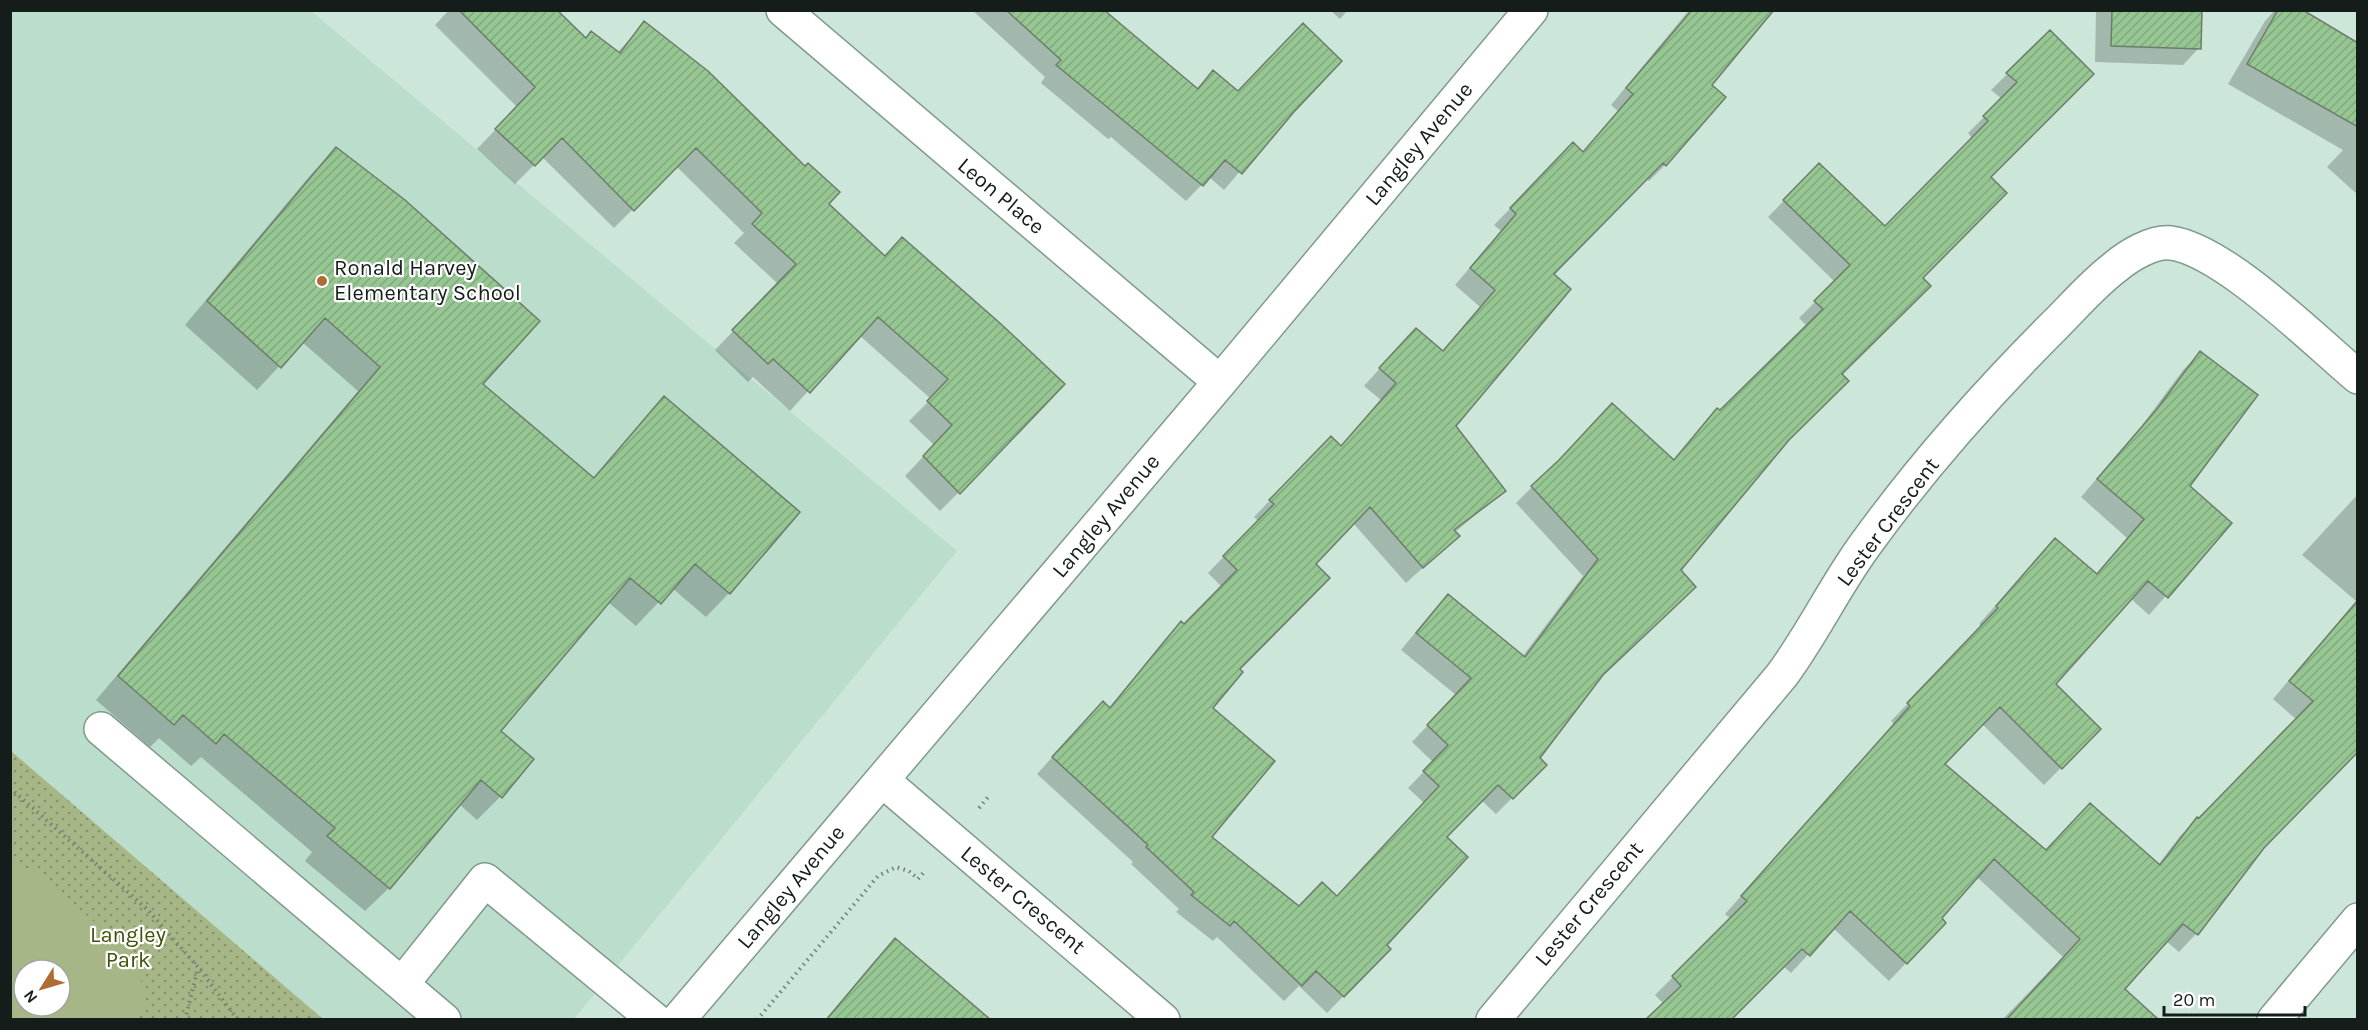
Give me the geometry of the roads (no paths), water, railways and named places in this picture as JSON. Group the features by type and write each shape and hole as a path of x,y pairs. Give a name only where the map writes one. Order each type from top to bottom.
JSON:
{"street":[{"name":"Leon Place","path":"783,10 1220,382"},
{"name":"Langley Avenue","path":"678,1020 1220,382 1531,10"},
{"name":"Lester Crescent","path":"1493,1020 1782,675 1864,546 1998,381 2113,268 2151,247 2169,243 2194,250 2220,263 2358,377"},
{"path":"101,729 444,1020"},
{"name":"Lester Crescent","path":"882,780 1163,1020"},
{"path":"402,984 485,880 655,1020"},
{"path":"2274,1020 2358,920"}],"place":[{"name":"Ronald Harvey Elementary School","path":"322,281"}],"park label":[{"name":"Langley Park","path":"128,948"}]}
